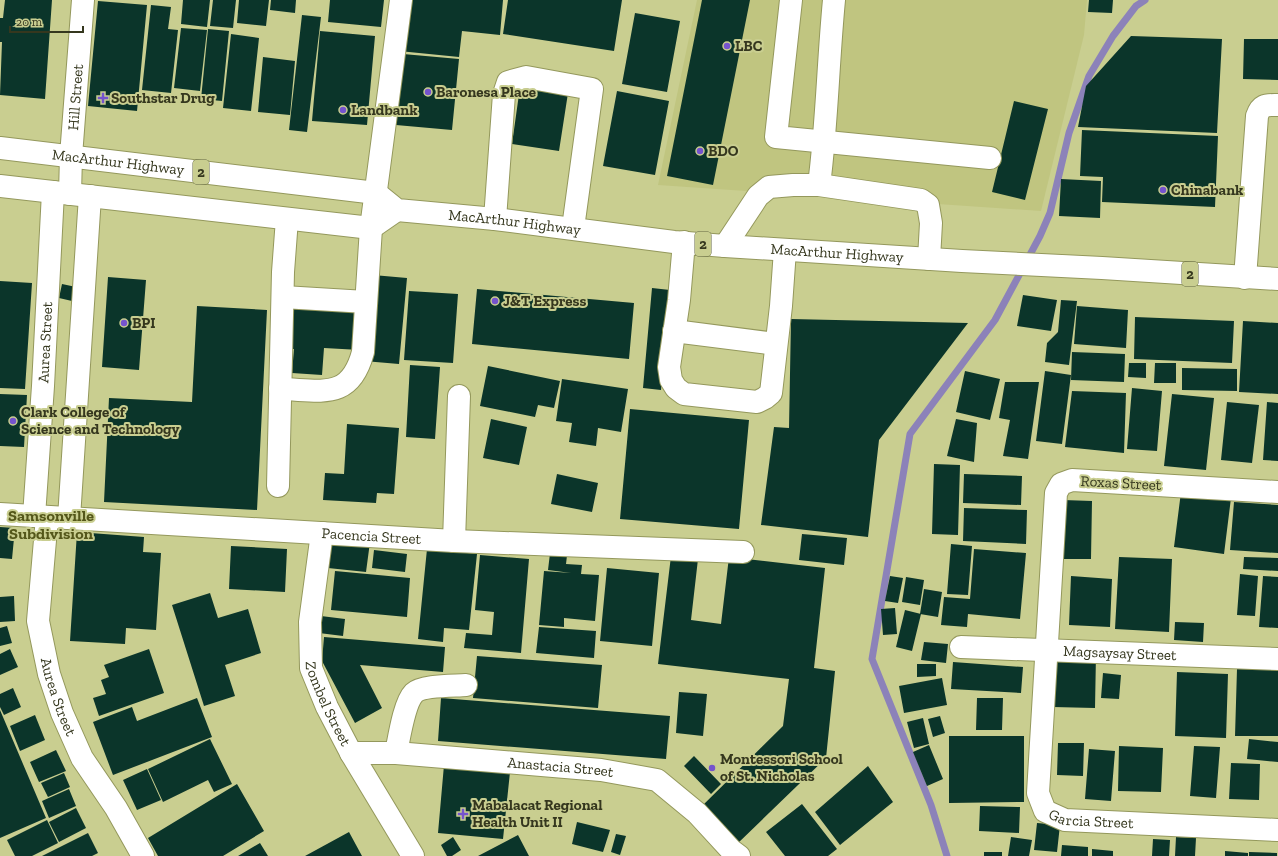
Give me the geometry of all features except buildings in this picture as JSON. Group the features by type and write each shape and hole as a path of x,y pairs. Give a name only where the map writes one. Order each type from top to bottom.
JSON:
{"main road":[{"name":"Hill Street","path":"71,194 71,156 83,0"},
{"path":"280,389 331,390 350,380 359,366 363,352 371,228 401,0"},
{"path":"791,0 776,137 990,158"},
{"path":"819,185 825,141 834,0"},
{"path":"495,219 504,94 508,82 526,76 592,89 574,228"},
{"path":"1245,278 1257,116 1259,109 1266,105 1278,105"},
{"name":"MacArthur Highway","path":"0,148 376,193"},
{"path":"725,246 758,196 769,187 819,185 921,200 928,205 931,222 929,259"},
{"path":"0,186 371,228 397,210 376,193"},
{"path":"69,518 71,194"},
{"name":"Aurea Street","path":"71,194 43,386 38,621 49,674 62,713 82,758 116,808 143,856"},
{"name":"MacArthur Highway","path":"397,210 495,219 725,246 1278,279"},
{"path":"278,486 283,297 287,219"},
{"path":"684,242 669,367 671,380 676,388 684,394 757,402 771,393 781,306 785,250"},
{"path":"283,297 366,302"},
{"path":"674,331 776,344"},
{"path":"454,541 459,396"},
{"name":"Roxas Street","path":"1046,650 1056,493 1061,484 1072,480 1278,492"},
{"name":"Pacencia Street","path":"0,514 454,541 744,552"},
{"name":"Zombel Street","path":"322,534 310,622 311,668 327,706 351,753 413,856"},
{"name":"Magsaysay Street","path":"962,648 1278,659"},
{"name":"Garcia Street","path":"1046,650 1038,793 1045,811 1065,820 1278,830"},
{"path":"396,753 406,708 414,693 426,687 466,685"},
{"name":"Anastacia Street","path":"351,753 396,753 601,770 657,780 697,813 731,850 739,856"}],"shaded area":[{"path":"697,0 1087,0 1084,35 1041,211 658,185"}],"waterway":[{"path":"947,856 931,805 872,659 910,434 995,320 1040,236 1050,213 1069,133 1089,76 1113,36 1136,6 1145,0"}],"place":[{"name":"LBC","path":"727,46"},
{"name":"Baronesa Place","path":"428,92"},
{"name":"Southstar Drug","path":"103,98"},
{"name":"Landbank","path":"343,110"},
{"name":"BDO","path":"700,151"},
{"name":"Chinabank","path":"1163,190"},
{"name":"J&T Express","path":"495,301"},
{"name":"BPI","path":"124,323"},
{"name":"Clark College of Science and Technology","path":"13,421"},
{"name":"Montessori School of St. Nicholas","path":"712,768"},
{"name":"Mabalacat Regional Health Unit II","path":"463,814"}],"district":[{"name":"Samsonville Subdivision","path":"51,524"}]}
